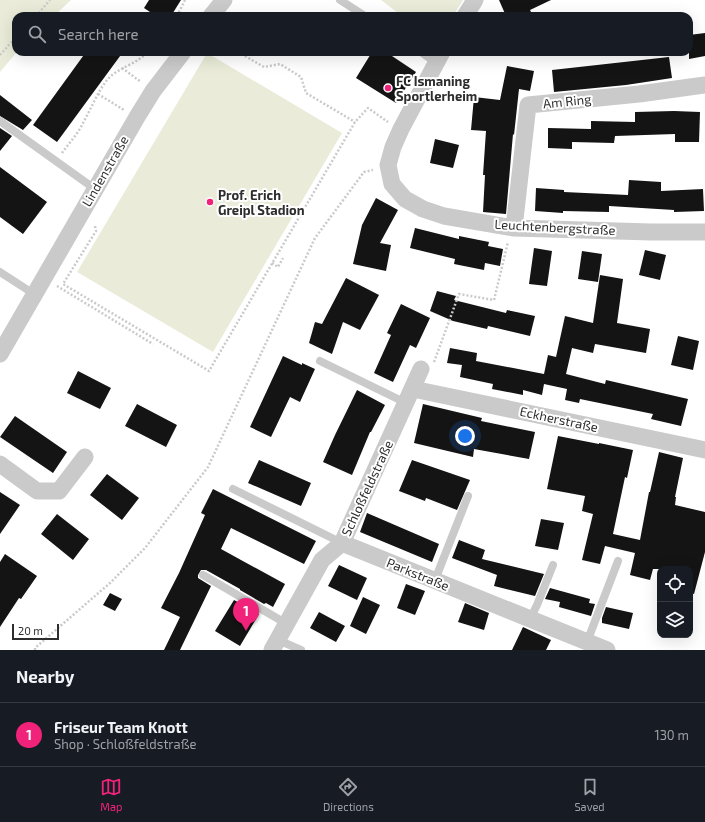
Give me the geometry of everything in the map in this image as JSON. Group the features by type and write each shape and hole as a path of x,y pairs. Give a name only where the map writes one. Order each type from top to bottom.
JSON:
{"street":[{"path":"214,12 224,0"},
{"path":"468,12 475,0"},
{"name":"Lindenstraße","path":"0,354 137,117 153,91 180,56"},
{"name":"Leuchtenbergstraße","path":"438,57 401,129 393,147 388,165 392,184 405,199 423,209 444,216 514,228 705,232"},
{"name":"Am Ring","path":"514,228 528,105 639,94 705,85"},
{"name":"Schloßfeldstraße","path":"275,645 322,560 342,543 421,369"},
{"name":"Eckherstraße","path":"410,396 705,450"},
{"path":"0,464 38,491 59,491 85,456"},
{"name":"Parkstraße","path":"342,543 608,650"}],"lane":[{"path":"340,0 359,12"},
{"path":"0,121 94,189"},
{"path":"0,272 34,294"},
{"path":"320,361 410,396"},
{"name":"Parkstraße","path":"233,489 342,543"},
{"path":"435,580 468,496"},
{"path":"587,642 618,561"},
{"path":"530,618 537,605 553,565"},
{"path":"203,575 287,624"},
{"path":"275,645 300,650"}],"path":[{"path":"40,12 50,0"},
{"path":"179,12 185,0"},
{"path":"0,55 12,42"},
{"path":"56,162 82,125 98,94 108,79 122,68 144,56"},
{"path":"245,56 264,67 280,64 301,77 306,93 355,122"},
{"path":"122,68 153,91"},
{"path":"98,94 137,117"},
{"path":"95,226 96,231 63,284 209,371 355,122 368,108 401,129"},
{"path":"35,650 34,648 110,583 145,548 208,467 315,238 364,172 388,165"},
{"path":"421,369 432,366 459,294 494,300 509,235 514,228"},
{"path":"272,263 278,267 283,258"},
{"path":"43,278 153,344"}],"green space":[{"path":"0,0 71,0 58,12 12,12 12,56 14,56 0,72"},
{"path":"381,0 463,0 456,12 397,12"},
{"name":"Prof. Erich Greipl Stadion","path":"205,56 212,56 342,133 213,352 77,272"}],"building":[{"path":"149,0 181,0 174,12 150,12 144,8"},
{"path":"499,0 551,0 530,10 531,12 504,12"},
{"path":"705,33 705,56 689,59 689,56 693,56 693,34"},
{"path":"83,56 120,56 57,142 33,125"},
{"path":"370,56 392,56 416,72 396,103 356,78"},
{"path":"669,57 672,78 626,85 554,92 552,70"},
{"path":"507,66 534,71 530,91 519,89 514,135 513,134 506,214 483,212 485,175 483,175 486,131 471,130 474,97 500,100"},
{"path":"0,95 32,120 23,130 0,116"},
{"path":"635,112 700,112 699,142 675,142 675,134 615,136 614,143 572,142 572,149 548,148 548,128 591,129 591,121 635,122"},
{"path":"0,128 12,136 0,151"},
{"path":"435,139 459,145 453,168 430,163"},
{"path":"0,167 47,202 23,234 0,217"},
{"path":"629,180 661,182 661,191 703,189 704,211 674,212 674,210 609,206 609,212 563,211 563,213 535,211 536,188 564,190 564,192 628,195"},
{"path":"376,198 398,210 380,243 391,245 386,271 353,264 362,225"},
{"path":"415,228 459,239 459,236 489,242 488,246 503,249 500,266 485,263 484,270 454,264 455,259 410,248"},
{"path":"534,248 552,251 547,286 529,284"},
{"path":"645,250 666,255 660,280 639,275"},
{"path":"582,251 602,254 598,282 578,279"},
{"path":"600,275 623,279 617,323 650,329 646,353 595,344 593,353 572,348 566,374 605,384 606,380 688,399 681,426 651,419 653,414 580,399 579,403 565,400 567,389 544,384 542,395 523,390 523,395 492,389 493,384 460,377 462,365 447,363 450,348 477,353 476,361 544,374 548,355 556,357 565,316 593,323"},
{"path":"346,278 379,295 360,330 343,322 332,354 309,343 315,322 322,324"},
{"path":"437,291 456,296 454,300 506,313 507,310 535,316 530,336 488,326 487,329 453,321 430,311"},
{"path":"401,304 430,318 416,348 410,345 393,382 374,373 391,335 387,333"},
{"path":"678,336 699,341 693,370 671,365"},
{"path":"283,356 315,369 300,402 290,397 271,437 250,427"},
{"path":"78,371 111,388 100,409 67,393"},
{"path":"357,390 385,405 370,432 352,475 323,462"},
{"path":"137,404 177,425 166,447 125,426"},
{"path":"423,404 482,418 481,421 535,432 529,459 474,449 473,457 414,443"},
{"path":"15,416 67,452 53,473 0,437"},
{"path":"558,436 633,450 627,478 625,477 613,534 640,540 649,492 659,452 683,458 675,497 675,505 705,512 705,552 694,594 693,566 657,566 657,569 653,569 650,580 630,575 635,553 605,546 600,564 582,560 593,514 582,511 585,496 547,489"},
{"path":"259,460 311,483 301,506 248,483"},
{"path":"412,460 470,480 457,510 426,498 425,501 399,491"},
{"path":"107,474 139,498 122,520 90,495"},
{"path":"213,489 316,541 304,564 231,528 221,549 285,584 273,607 266,603 264,604 206,570 201,570 198,578 211,586 180,650 164,650 180,617 161,608 179,573 205,515 201,513"},
{"path":"0,492 20,505 0,534"},
{"path":"367,513 439,544 432,562 360,532"},
{"path":"57,514 89,539 73,560 41,534"},
{"path":"541,519 564,523 558,550 535,546"},
{"path":"459,540 485,550 482,559 544,574 535,596 494,586 497,575 452,558"},
{"path":"5,554 37,576 21,599 19,598 0,627 0,562"},
{"path":"339,565 367,578 357,600 328,586"},
{"path":"406,584 425,591 415,615 397,608"},
{"path":"550,588 590,599 589,603 595,604 591,616 559,607 560,602 545,599"},
{"path":"110,593 122,599 115,611 103,605"},
{"path":"363,597 380,605 366,634 350,626"},
{"path":"234,600 259,614 240,646 215,631"},
{"path":"465,603 489,613 484,630 458,622"},
{"path":"606,607 633,613 629,629 602,623 602,618"},
{"path":"319,612 345,626 336,642 310,628"},
{"path":"523,627 551,640 546,650 512,650"}],"place":[{"name":"FC Ismaning Sportlerheim","path":"388,88"},
{"name":"Prof. Erich Greipl Stadion","path":"210,202"},
{"name":"Friseur Team Knott","path":"246,631"}]}
